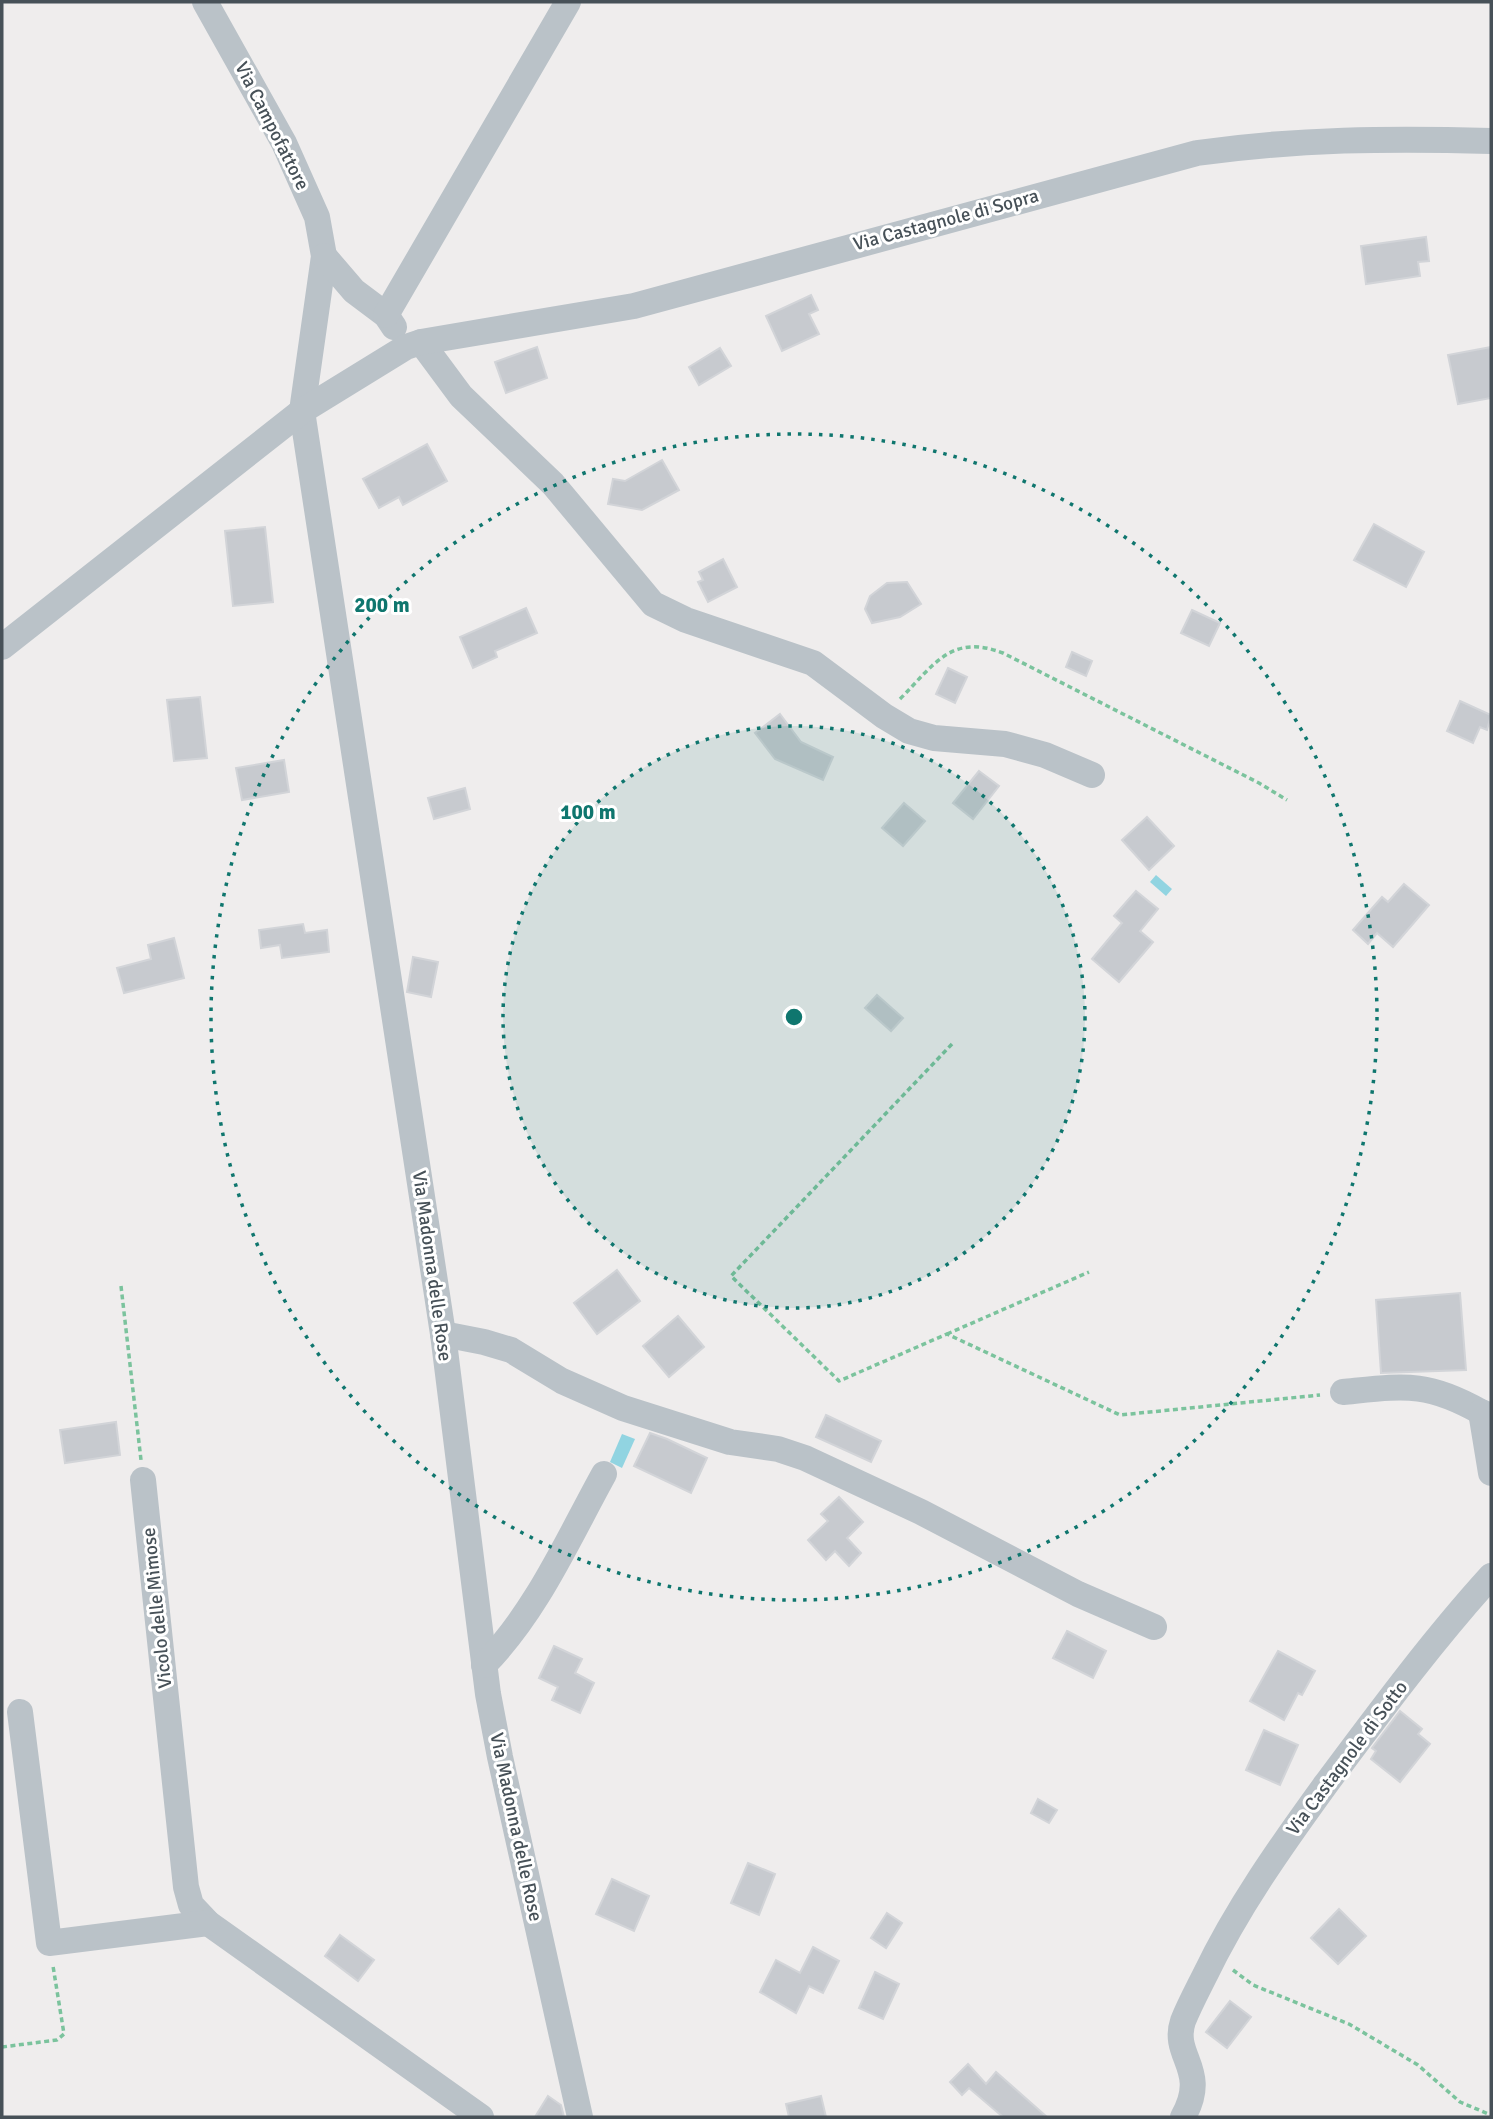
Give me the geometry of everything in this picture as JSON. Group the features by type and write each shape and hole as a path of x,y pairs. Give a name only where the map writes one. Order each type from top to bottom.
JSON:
{"street":[{"name":"Via Campofattore","path":"205,2 284,143 317,217 324,256 302,411"},
{"path":"386,314 568,2"},
{"name":"Via Castagnole di Sopra","path":"413,344 634,306 1197,153 1255,144 1316,141 1491,141"},
{"path":"324,256 354,291 386,314 461,396 553,484 653,604 686,620 813,663 884,716 909,731 934,738 1005,744 1045,755 1092,775"},
{"path":"2,647 302,411 413,344"},
{"name":"Via Madonna delle Rose","path":"302,411 443,1334 484,1665 500,1757 580,2117"},
{"path":"443,1334 511,1350 562,1381 623,1408 730,1442 778,1449 805,1458 921,1511 1077,1594 1154,1627"},
{"path":"1343,1392 1389,1387 1425,1388 1455,1397 1486,1414 1491,1474"},
{"path":"484,1665 530,1608 604,1475"},
{"name":"Vicolo delle Mimose","path":"143,1480 186,1887 191,1905 208,1923 481,2117"},
{"name":"Via Castagnole di Sotto","path":"1183,2117 1192,2094 1194,2079 1183,2049 1181,2030 1217,1950 1266,1868 1383,1707 1491,1576"},
{"path":"20,1712 49,1943 208,1923"}],"path":[{"path":"884,716 936,663 955,649 986,646 1259,783 1287,800"},
{"path":"952,1044 731,1276 839,1381 1088,1272"},
{"path":"121,1286 143,1480"},
{"path":"947,1334 1120,1415 1343,1392"},
{"path":"2,2047 58,2040 64,2034 49,1943"},
{"path":"1217,1950 1228,1966 1253,1984 1349,2024 1418,2065 1460,2102 1491,2115"}],"water":[{"path":"1156,875 1172,889 1166,896 1150,882"},
{"path":"622,1434 635,1439 622,1468 610,1462"}],"building":[{"path":"1426,237 1429,261 1418,262 1420,276 1366,284 1361,246"},
{"path":"811,295 818,310 809,314 819,334 782,351 766,316"},
{"path":"537,347 547,378 506,393 495,362"},
{"path":"1491,347 1491,398 1458,404 1448,355"},
{"path":"720,348 731,366 699,385 689,367"},
{"path":"427,444 447,481 403,505 399,497 379,508 363,479"},
{"path":"662,460 679,490 642,510 608,504 613,479 625,481"},
{"path":"1374,524 1424,552 1406,587 1354,560"},
{"path":"265,527 273,602 233,606 225,531"},
{"path":"723,559 737,587 708,602 698,582 703,580 699,572"},
{"path":"907,582 921,604 900,617 872,623 865,609 870,596 887,583"},
{"path":"526,608 537,633 495,651 497,657 473,668 460,637"},
{"path":"1192,610 1220,623 1209,646 1181,633"},
{"path":"1072,652 1092,661 1086,676 1066,667"},
{"path":"948,668 967,677 955,703 936,694"},
{"path":"200,697 207,758 174,761 167,700"},
{"path":"1460,701 1491,715 1487,730 1480,727 1473,743 1447,731"},
{"path":"780,714 801,742 833,757 823,780 775,759 755,733"},
{"path":"284,760 289,792 242,800 236,768"},
{"path":"979,771 999,786 973,819 953,803"},
{"path":"465,788 470,809 434,819 428,798"},
{"path":"904,803 925,821 903,846 882,828"},
{"path":"1147,817 1174,846 1149,870 1122,840"},
{"path":"1404,884 1429,905 1393,947 1377,933 1368,944 1353,930 1382,897 1388,902"},
{"path":"1136,891 1158,909 1140,931 1153,942 1119,982 1092,959 1122,923 1114,916"},
{"path":"303,924 305,933 327,930 329,952 282,958 280,945 261,948 259,930"},
{"path":"174,938 184,978 124,993 117,968 151,959 148,945"},
{"path":"413,957 438,962 431,997 407,992"},
{"path":"877,995 903,1018 891,1031 865,1008"},
{"path":"617,1270 640,1301 597,1334 574,1303"},
{"path":"1460,1293 1466,1370 1381,1373 1376,1300"},
{"path":"678,1316 704,1347 669,1377 643,1346"},
{"path":"826,1415 881,1441 871,1462 816,1437"},
{"path":"116,1422 120,1455 65,1463 60,1430"},
{"path":"650,1433 707,1458 691,1493 634,1466"},
{"path":"839,1497 863,1522 847,1538 861,1553 849,1566 835,1551 826,1560 808,1540 828,1521 821,1514"},
{"path":"1067,1631 1106,1651 1093,1678 1053,1658"},
{"path":"554,1646 582,1659 575,1673 594,1683 580,1713 552,1700 558,1687 539,1678"},
{"path":"1278,1651 1315,1671 1302,1695 1298,1693 1284,1720 1250,1701"},
{"path":"1400,1711 1422,1729 1418,1734 1430,1744 1400,1782 1371,1759 1376,1751 1372,1748"},
{"path":"1264,1730 1298,1745 1280,1785 1246,1770"},
{"path":"1038,1799 1057,1810 1049,1823 1031,1813"},
{"path":"748,1863 775,1874 759,1915 731,1903"},
{"path":"612,1879 649,1896 634,1931 596,1914"},
{"path":"1339,1909 1366,1936 1338,1964 1311,1938"},
{"path":"887,1913 902,1923 886,1948 871,1938"},
{"path":"340,1935 374,1960 358,1981 325,1956"},
{"path":"813,1947 839,1961 823,1993 809,1986 796,2013 760,1992 776,1960 800,1973"},
{"path":"875,1972 899,1984 883,2019 859,2008"},
{"path":"1230,2001 1251,2017 1227,2048 1206,2032"},
{"path":"968,2064 986,2084 996,2072 1047,2117 1003,2117 969,2088 962,2095 950,2082"},
{"path":"548,2096 561,2105 564,2117 535,2117"},
{"path":"821,2096 826,2117 789,2117 786,2104"}]}
